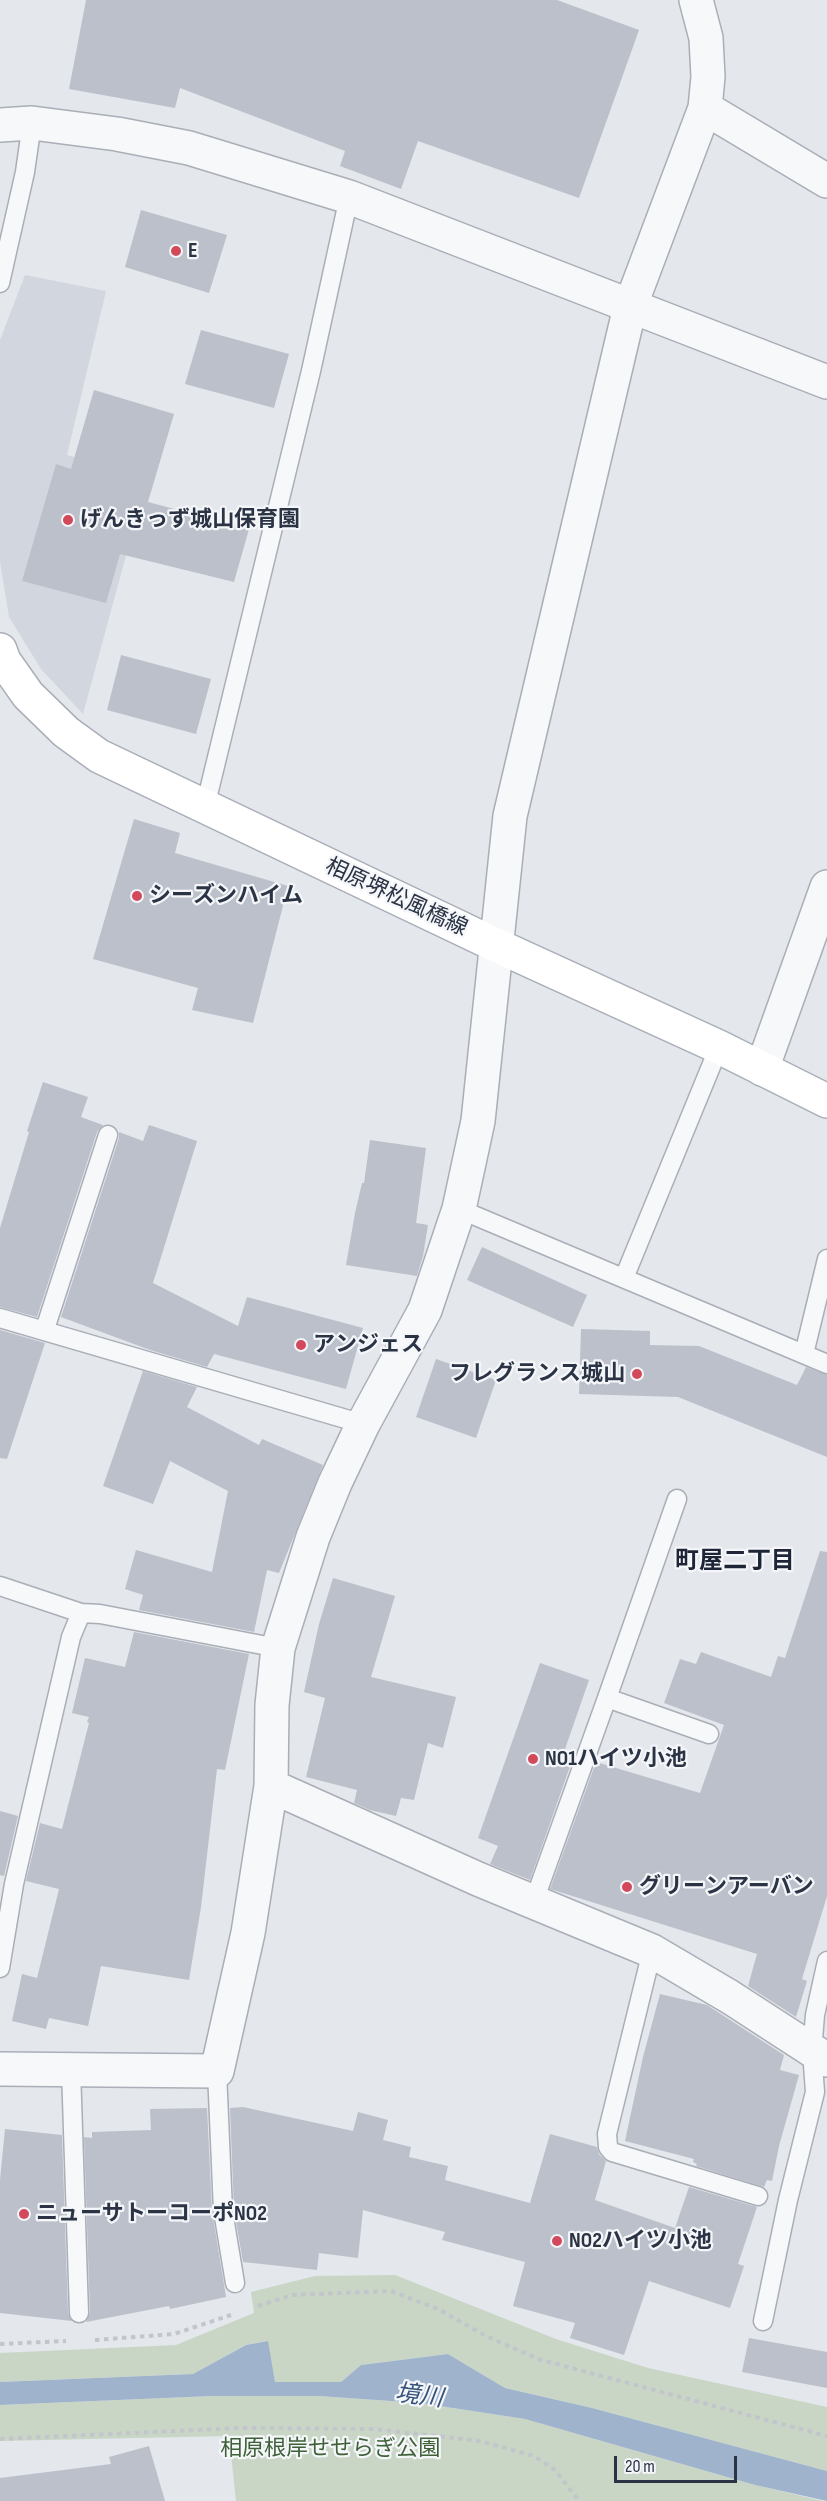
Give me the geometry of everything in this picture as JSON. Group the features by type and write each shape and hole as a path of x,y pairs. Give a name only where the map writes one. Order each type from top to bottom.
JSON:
{"street":[{"path":"0,2069 217,2071 248,1933 271,1786 272,1705 278,1648 313,1537 335,1483 363,1424 425,1310 459,1209 478,1121 510,816 630,308 705,108 708,77 706,38 696,0"},
{"path":"705,108 827,181"},
{"path":"0,125 32,123 117,134 189,148 349,197 630,308 827,382"},
{"name":"相原堺松風橋線","path":"0,650 28,695 66,732 99,756 498,946 719,1047 827,1101"},
{"path":"762,1069 827,887"},
{"path":"271,1786 478,1879 652,1951 730,1997 820,2056"}],"lane":[{"path":"0,283 25,172 32,123"},
{"path":"205,807 311,370 349,197"},
{"path":"624,1278 719,1047"},
{"path":"45,1329 108,1135"},
{"path":"459,1209 827,1364"},
{"path":"804,1354 827,1259"},
{"path":"0,1317 363,1424"},
{"path":"534,1901 677,1499"},
{"path":"0,1586 81,1613 100,1614 278,1648"},
{"path":"0,1968 7,1882 71,1637 81,1613"},
{"path":"607,1698 709,1734"},
{"path":"652,1951 607,2134 608,2147 612,2152 758,2196"},
{"path":"763,2322 788,2200 815,2091 820,2056 815,2015 827,1961"},
{"path":"71,2069 79,2313"},
{"path":"217,2071 223,2211 235,2283"}],"path":[{"path":"249,2309 292,2295 391,2292 440,2310 484,2335 538,2359 827,2436"},
{"path":"85,2341 174,2334 238,2312"},
{"path":"0,2344 74,2341"},
{"path":"0,2439 241,2428 374,2429 480,2441 534,2456 555,2470 579,2501"}],"shaded area":[{"name":"げんきっず城山保育園","path":"25,275 106,291 67,455 147,478 83,714 41,669 9,617 0,562 0,340"}],"green space":[{"path":"395,2275 556,2339 648,2368 827,2407 827,2471 592,2408 505,2388 448,2354 361,2365 341,2382 275,2382 267,2341 246,2345 193,2374 0,2382 0,2353 176,2345 254,2313 251,2292 315,2276"},
{"name":"相原根岸せせらぎ公園","path":"212,2396 319,2396 420,2403 525,2419 755,2485 823,2501 236,2501 229,2436 0,2441 0,2405"}],"water":[{"name":"境川","path":"268,2341 275,2382 341,2382 361,2365 448,2354 505,2388 592,2408 827,2471 827,2501 755,2485 525,2419 420,2403 319,2396 212,2396 0,2405 0,2382 193,2374 246,2345"}],"building":[{"path":"86,0 557,0 639,30 579,198 418,141 401,189 340,166 345,151 180,88 175,108 69,89"},
{"name":"E","path":"141,210 227,235 209,293 125,267"},
{"path":"201,330 289,354 274,408 185,384"},
{"path":"94,390 174,414 148,502 249,529 234,582 120,554 106,603 22,581 56,464 71,469"},
{"path":"121,655 211,679 196,734 107,710"},
{"path":"134,819 180,833 175,853 288,886 253,1023 192,1010 198,988 93,959"},
{"path":"43,1082 88,1097 81,1117 103,1125 97,1132 37,1317 0,1307 0,1228"},
{"path":"149,1125 197,1141 153,1283 238,1326 247,1297 363,1328 346,1389 214,1354 207,1367 150,1350 61,1317 119,1132 143,1141"},
{"path":"370,1140 426,1148 416,1223 428,1225 417,1276 346,1265 355,1213 362,1183 364,1183"},
{"path":"482,1247 587,1295 573,1327 467,1280"},
{"path":"581,1329 650,1331 650,1345 699,1346 797,1385 806,1367 827,1375 827,1457 678,1397 579,1394"},
{"path":"0,1330 45,1343 7,1459 0,1458"},
{"path":"436,1359 496,1380 476,1438 416,1417"},
{"path":"143,1371 197,1387 187,1407 259,1445 262,1439 323,1465 279,1573 267,1570 254,1632 139,1610 143,1595 125,1589 136,1550 212,1572 228,1491 170,1461 153,1504 103,1486"},
{"path":"820,1551 827,1552 827,1896 802,1979 807,1981 796,2017 748,1986 757,1954 550,1889 596,1762 700,1793 724,1725 664,1703 680,1659 696,1664 701,1652 771,1677 778,1656 785,1658"},
{"path":"333,1578 395,1596 371,1677 456,1697 443,1748 428,1743 414,1800 401,1798 396,1816 370,1810 354,1803 357,1790 306,1777 325,1698 304,1692 319,1624"},
{"path":"134,1632 249,1654 225,1770 217,1769 201,1907 189,1980 101,1966 88,2026 49,2018 46,2029 12,2021 22,1974 37,1978 59,1889 26,1881 40,1823 62,1829 89,1723 87,1722 89,1717 72,1713 85,1658 125,1667"},
{"name":"NO1ハイツ小池","path":"540,1663 589,1680 564,1752 574,1755 530,1880 490,1864 498,1846 478,1838"},
{"path":"0,1811 18,1816 4,1876 0,1875"},
{"path":"660,1994 707,2005 784,2055 780,2070 799,2075 779,2146 772,2181 767,2180 764,2187 696,2166 694,2159 625,2141 643,2057"},
{"path":"243,2107 353,2131 358,2112 388,2120 383,2140 411,2147 409,2157 448,2166 445,2180 530,2203 550,2134 597,2147 599,2154 606,2161 595,2200 675,2228 689,2187 757,2207 738,2264 744,2266 730,2308 649,2281 624,2355 570,2338 575,2323 513,2306 525,2262 442,2240 445,2232 363,2210 358,2258 319,2253 317,2270 243,2262 234,2210 230,2108"},
{"path":"207,2108 212,2211 226,2297 170,2309 169,2306 86,2322 90,2313 84,2137 92,2138 92,2132 151,2130 150,2109"},
{"path":"5,2129 62,2135 68,2313 72,2321 0,2313 0,2180"},
{"path":"749,2338 827,2352 827,2388 742,2372"},
{"path":"149,2446 165,2501 0,2501 0,2478 111,2464 109,2457"}],"place":[{"name":"E","path":"176,251"},
{"name":"げんきっず城山保育園","path":"68,520"},
{"name":"シーズンハイム","path":"137,896"},
{"name":"アンジェス","path":"301,1345"},
{"name":"フレグランス城山","path":"637,1374"},
{"name":"NO1ハイツ小池","path":"533,1759"},
{"name":"グリーンアーバン","path":"627,1887"},
{"name":"ニューサトーコーポNO2","path":"24,2214"},
{"name":"NO2ハイツ小池","path":"557,2241"}],"district":[{"name":"町屋二丁目","path":"735,1562"}]}
